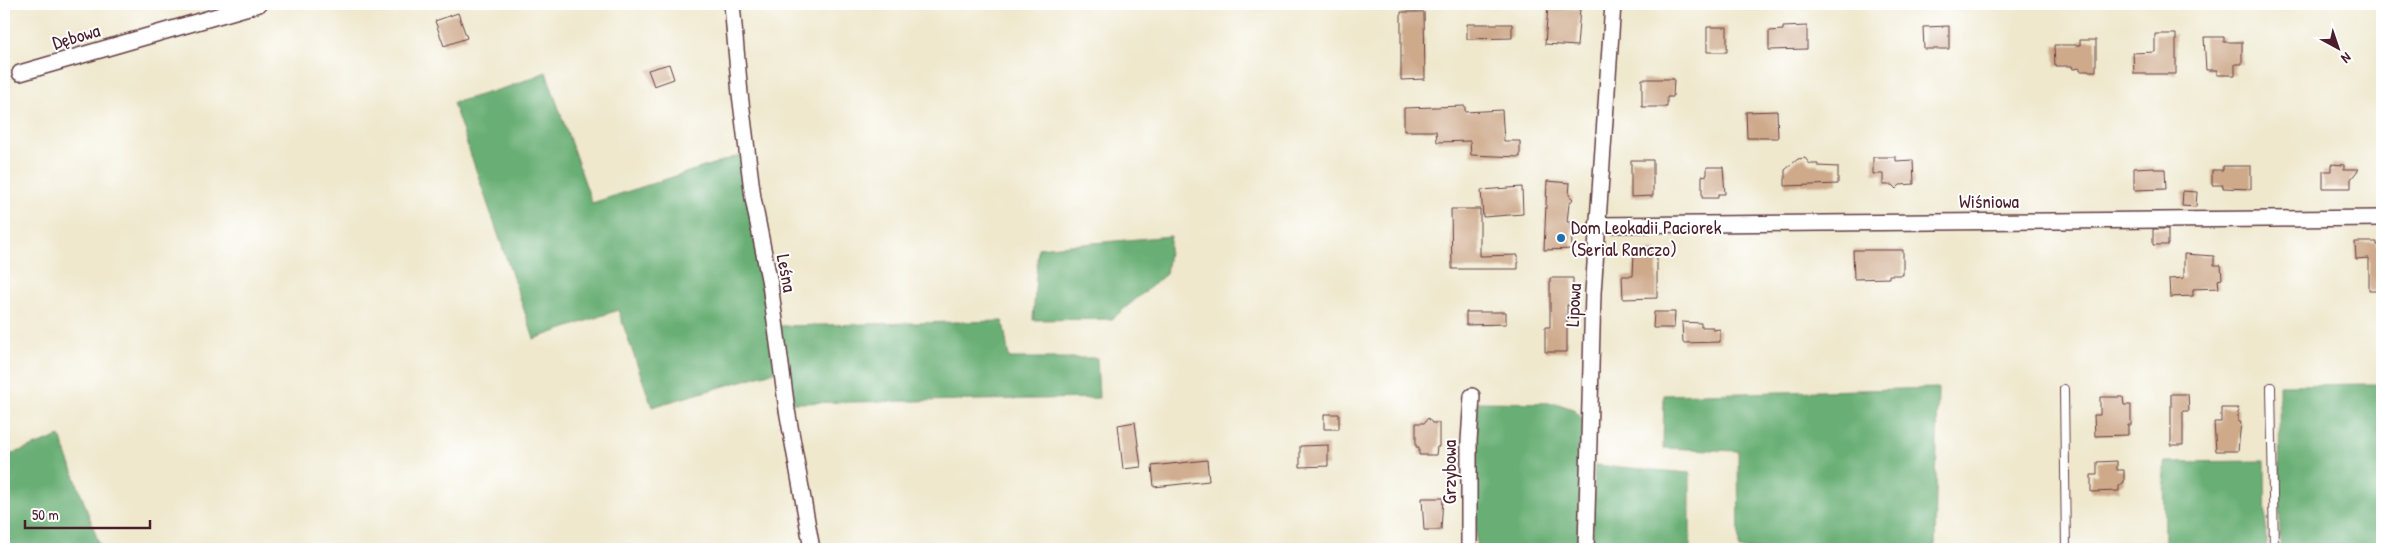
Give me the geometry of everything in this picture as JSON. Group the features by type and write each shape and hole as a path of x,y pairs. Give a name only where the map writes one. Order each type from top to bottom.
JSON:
{"street":[{"name":"Dębowa","path":"20,74 259,4"},
{"name":"Leśna","path":"732,4 740,94 753,198 770,284 787,410 812,549"},
{"name":"Lipowa","path":"1586,549 1591,352 1597,225 1613,4"},
{"name":"Wiśniowa","path":"1597,225 2382,218"},
{"name":"Grzybowa","path":"1469,549 1469,442 1472,396"}],"lane":[{"path":"2271,387 2274,549"},
{"path":"2064,389 2066,549"}],"green space":[{"path":"546,72 592,203 741,155 776,371 652,407 618,310 534,339 453,103 511,86"},
{"path":"1171,236 1166,274 1112,319 1033,320 1038,248"},
{"path":"1003,321 1009,358 1097,358 1099,398 792,403 779,326"},
{"path":"2379,384 2382,549 2280,549 2279,385"},
{"path":"1938,388 1935,549 1739,549 1738,451 1663,448 1664,395"},
{"path":"1477,402 1556,403 1573,409 1583,419 1577,549 1476,549"},
{"path":"60,436 101,549 4,549 4,457"},
{"path":"2265,461 2266,549 2165,549 2164,462"},
{"path":"1595,465 1690,473 1690,549 1592,549"}],"building":[{"path":"1548,7 1580,9 1577,46 1545,44"},
{"path":"1401,12 1424,12 1425,79 1401,80"},
{"path":"458,13 467,38 444,46 435,21"},
{"path":"1467,24 1512,24 1512,38 1467,39"},
{"path":"1807,26 1807,49 1769,50 1769,31 1783,30 1783,27"},
{"path":"1949,26 1949,49 1924,49 1923,27"},
{"path":"1707,27 1727,27 1727,52 1707,52"},
{"path":"2155,34 2176,34 2176,74 2134,74 2133,53 2155,52"},
{"path":"2204,37 2224,37 2224,42 2242,42 2242,64 2235,64 2235,75 2217,75 2217,70 2206,70"},
{"path":"2080,40 2096,40 2096,71 2080,71 2080,68 2073,69 2072,66 2055,66 2054,45 2080,45"},
{"path":"669,64 674,79 654,86 648,70"},
{"path":"1642,79 1674,79 1673,97 1667,97 1667,107 1642,107"},
{"path":"1465,106 1465,112 1502,110 1504,141 1520,141 1520,157 1471,155 1470,141 1437,142 1436,131 1404,131 1404,108"},
{"path":"1777,111 1778,138 1747,138 1746,112"},
{"path":"1873,157 1896,157 1896,161 1913,160 1914,184 1900,185 1896,189 1892,185 1883,185 1883,174 1873,174"},
{"path":"1805,158 1810,164 1838,167 1838,184 1785,186 1785,170 1798,159"},
{"path":"1631,160 1653,160 1653,196 1631,197"},
{"path":"2331,164 2344,165 2344,169 2359,169 2351,179 2351,188 2323,188 2323,171 2331,171"},
{"path":"2223,166 2251,166 2251,189 2223,188 2223,185 2212,185 2212,170 2223,170"},
{"path":"1707,167 1723,167 1725,194 1718,194 1718,198 1702,198 1702,176 1707,175"},
{"path":"2154,167 2154,169 2165,169 2166,189 2134,190 2134,168"},
{"path":"1547,181 1570,183 1569,195 1573,199 1569,204 1567,222 1571,222 1572,249 1544,250"},
{"path":"1522,187 1523,214 1483,217 1481,190"},
{"path":"2183,191 2197,192 2196,207 2182,206"},
{"path":"1451,209 1480,209 1480,256 1518,255 1518,269 1452,269"},
{"path":"2153,229 2168,229 2168,245 2153,245"},
{"path":"2355,242 2377,242 2377,245 2382,245 2382,291 2369,291 2369,258 2356,259"},
{"path":"1853,250 1903,250 1903,275 1889,275 1889,278 1854,279"},
{"path":"1657,251 1657,298 1623,299 1622,276 1633,276 1634,252"},
{"path":"2184,254 2214,256 2214,265 2221,265 2222,279 2218,280 2219,288 2193,289 2193,296 2170,297 2169,279 2184,278"},
{"path":"1550,278 1573,278 1573,305 1567,305 1567,352 1545,352 1545,327 1550,327"},
{"path":"1466,312 1506,312 1506,324 1466,325"},
{"path":"1654,312 1675,312 1674,328 1653,328"},
{"path":"1682,322 1701,323 1701,327 1713,327 1713,330 1720,329 1720,342 1683,343"},
{"path":"2171,394 2188,394 2189,411 2183,411 2183,445 2171,445"},
{"path":"2100,397 2123,397 2124,405 2131,405 2131,425 2128,425 2128,435 2095,436 2094,415 2100,415"},
{"path":"2221,408 2238,408 2238,422 2241,422 2238,451 2216,451 2214,422 2221,422"},
{"path":"1324,414 1339,414 1339,429 1324,429"},
{"path":"1428,418 1432,423 1439,423 1439,447 1437,447 1436,455 1419,455 1419,447 1416,447 1416,423 1424,423"},
{"path":"1135,422 1141,467 1123,469 1118,425"},
{"path":"1328,445 1328,466 1300,467 1300,446"},
{"path":"1207,460 1209,481 1154,487 1152,466"},
{"path":"2117,461 2117,470 2124,470 2124,482 2119,486 2119,491 2091,492 2091,475 2097,475 2097,462"},
{"path":"1422,498 1443,498 1441,530 1424,530"}],"place":[{"name":"Dom Leokadii Paciorek (Serial Ranczo)","path":"1561,238"}]}
